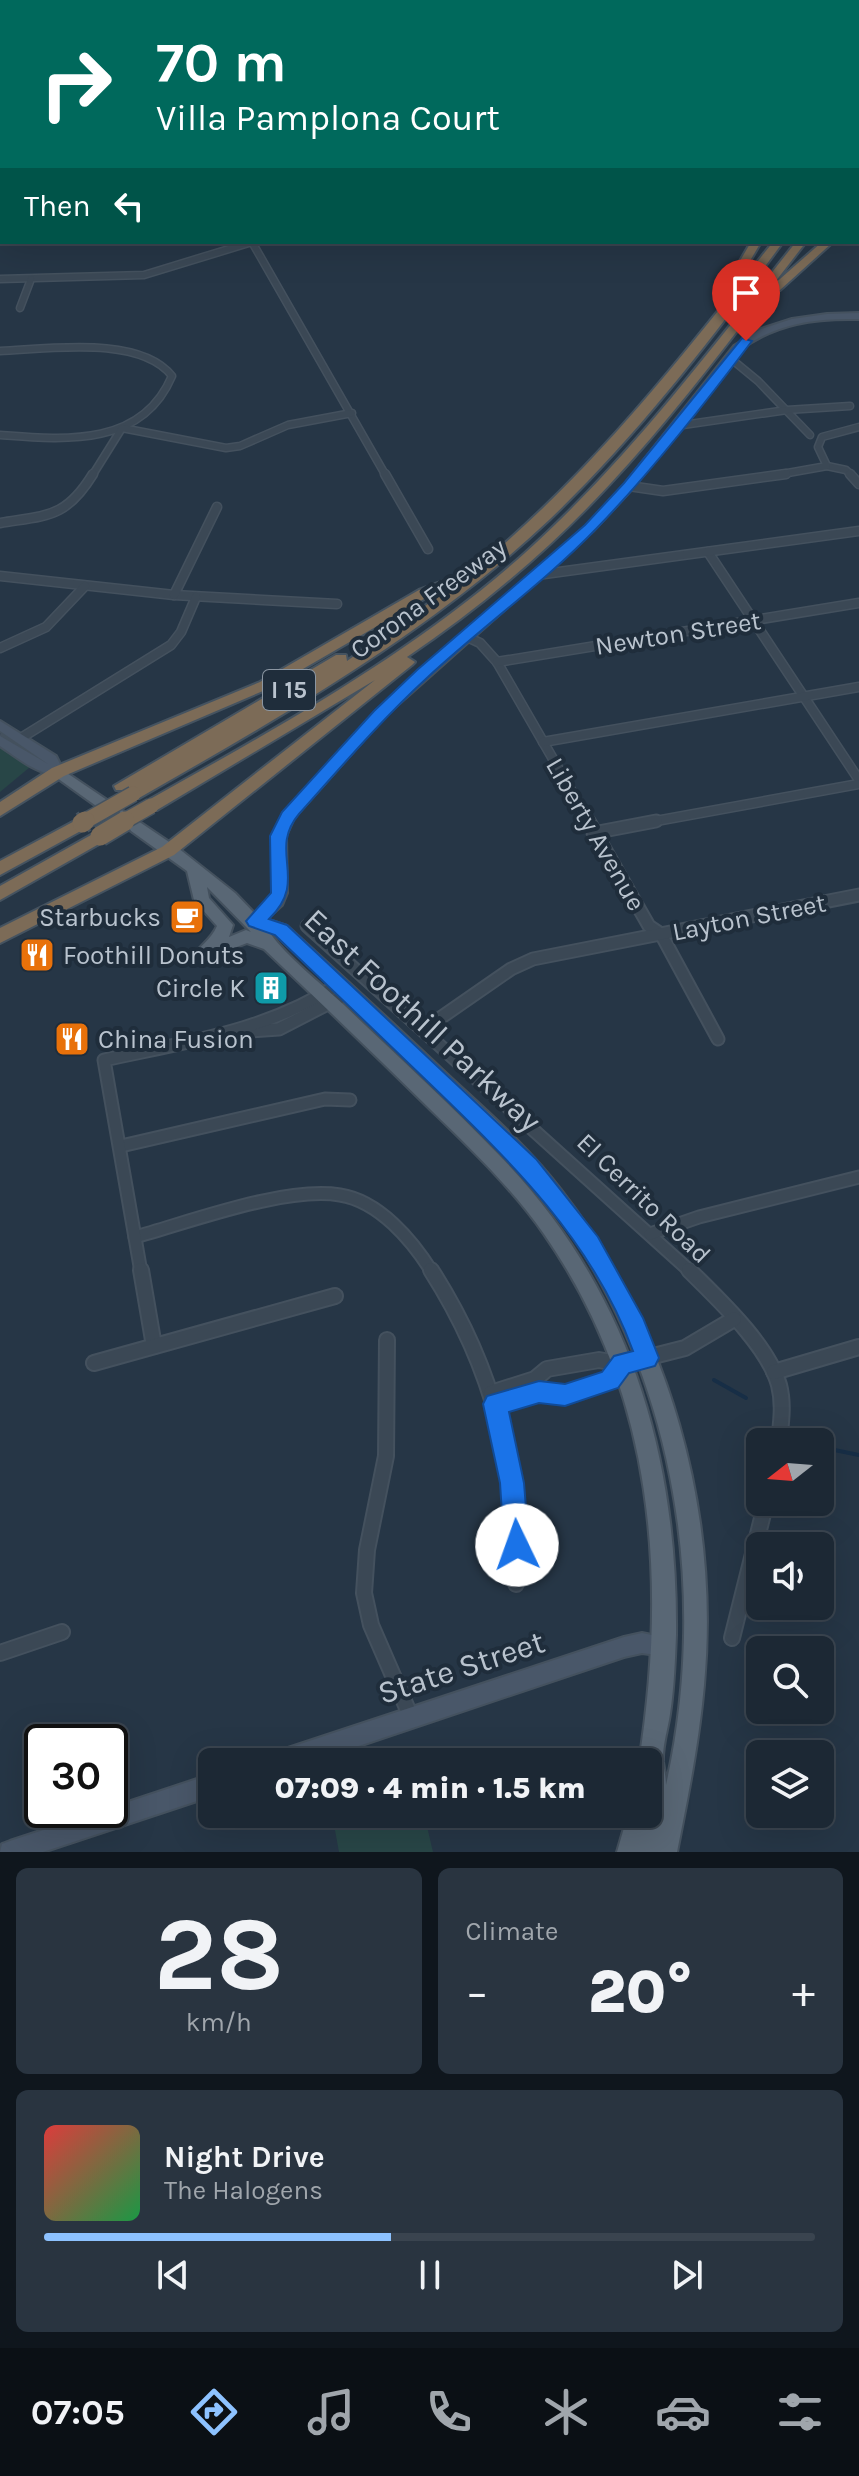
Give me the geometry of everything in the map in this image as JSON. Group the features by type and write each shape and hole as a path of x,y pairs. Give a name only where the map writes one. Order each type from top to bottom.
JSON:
{"highway":[{"path":"724,296 755,244"},
{"name":"Corona Freeway","path":"0,894 85,824 342,667 449,583 567,482 767,244"},
{"path":"0,880 85,824 341,672 460,589 499,557 593,467 776,244"},
{"path":"135,795 365,666 498,568 597,477 792,244"},
{"name":"Corona Freeway","path":"135,795 285,729 412,647 497,583 574,515 612,474 799,244"},
{"path":"748,308 764,301 826,244"},
{"path":"0,810 58,772 265,685 424,593 449,583"},
{"path":"0,936 168,851 491,598 497,583"},
{"path":"0,867 85,824"},
{"name":"Corona Freeway","path":"0,856 85,824"}],"main road":[{"path":"0,740 38,765 58,772 195,871 255,921 277,901 280,893 277,849 288,816 380,714 537,575 629,486 746,341 769,328 815,318 859,316"},
{"path":"0,725 52,759 58,772"},
{"path":"195,871 202,900 225,925 220,939 199,959 246,936 270,945"},
{"name":"East Foothill Parkway","path":"255,921 270,945 336,993 489,1124 554,1194 619,1291 647,1358 674,1439 693,1549 695,1628 689,1727 664,1852"},
{"name":"East Foothill Parkway","path":"255,921 281,930 527,1196 577,1268 633,1390 657,1489 666,1598 661,1704 654,1748"},
{"name":"State Street","path":"320,1748 624,1647 642,1643 664,1646"},
{"path":"10,1852 198,1790"},
{"path":"630,1852 636,1828"},
{"name":"East Foothill Parkway","path":"643,1852 649,1828"}],"street":[{"path":"0,279 164,271 223,248 242,244"},
{"path":"253,244 428,549"},
{"path":"20,308 31,279"},
{"path":"0,351 128,351 160,359 169,367 172,376 165,396 155,409 122,428 70,438 0,435"},
{"path":"730,358 810,435"},
{"path":"676,426 787,410 850,406"},
{"path":"122,428 226,448 253,442 288,425 352,413"},
{"path":"827,466 818,447 822,437 859,427"},
{"path":"0,523 52,514 77,501 122,428"},
{"path":"629,486 663,491 819,470 827,466 846,470 859,484"},
{"path":"174,595 217,507"},
{"path":"537,575 859,531"},
{"path":"593,833 859,782 708,552"},
{"path":"0,576 196,597 337,604"},
{"path":"0,648 46,627 85,586"},
{"path":"21,738 171,645 181,632 196,597"},
{"name":"Newton Street","path":"497,662 859,603"},
{"name":"Liberty Avenue","path":"465,636 480,643 497,662 649,926 661,934 718,1039"},
{"path":"543,742 859,687"},
{"name":"Layton Street","path":"423,1030 522,963 859,895"},
{"name":"El Cerrito Road","path":"307,926 498,1093 650,1234 734,1319 774,1372 783,1398 780,1428"},
{"path":"154,1346 104,1060 233,1032 246,1034 274,1029 305,1019 336,993"},
{"path":"121,1146 325,1099 350,1100"},
{"path":"650,1234 699,1217 859,1177"},
{"path":"135,1237 303,1195 343,1195 367,1203 398,1229 431,1273 457,1317 493,1398 513,1492 516,1584"},
{"path":"94,1363 335,1296"},
{"path":"537,1386 547,1369 599,1360 622,1364 685,1348 734,1319"},
{"path":"387,1340 386,1456 367,1550 364,1593 371,1625 411,1717"},
{"path":"774,1372 859,1347"},
{"path":"493,1398 537,1386 565,1395 609,1380 622,1364"},
{"path":"732,1638 762,1516"},
{"path":"0,1653 62,1632"}],"green space":[{"path":"0,745 30,767 0,792"},
{"path":"335,1828 427,1828 433,1852 339,1852"}],"waterway":[{"path":"714,1380 746,1398"},
{"path":"834,1450 859,1455"}],"place":[{"name":"Starbucks","path":"187,917"},
{"name":"Foothill Donuts","path":"37,955"},
{"name":"Circle K","path":"271,988"},
{"name":"China Fusion","path":"72,1039"}],"route":[{"path":"517,1545 506,1443 495,1404 539,1392 565,1395 609,1380 622,1364 647,1358 635,1325 619,1291 580,1228 529,1166 468,1104 281,930 255,921 277,901 280,893 281,871 277,849 288,816 380,714 590,528 629,486 737,348 746,341"}]}
